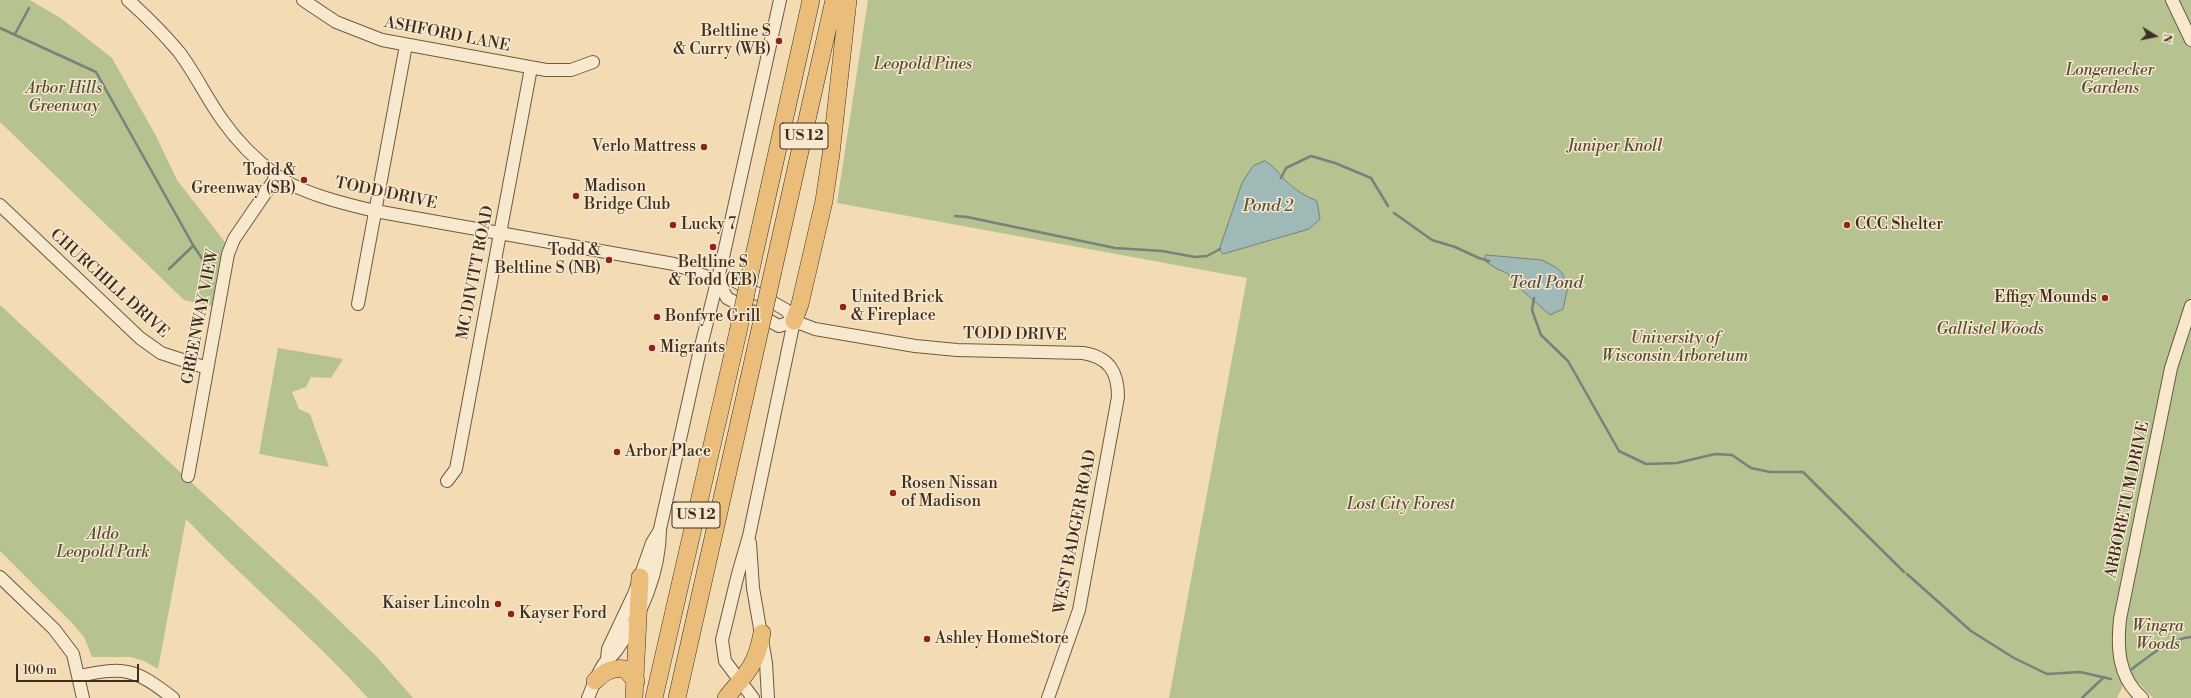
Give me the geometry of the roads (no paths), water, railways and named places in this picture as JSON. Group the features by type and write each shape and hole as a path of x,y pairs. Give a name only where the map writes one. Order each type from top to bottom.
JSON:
{"highway":[{"name":"US 12","path":"654,698 738,332 811,0"},
{"name":"US 12","path":"677,698 834,0"},
{"path":"794,321 800,304 827,179 848,0"},
{"path":"634,698 640,578"},
{"path":"726,698 751,668 756,659 762,633"},
{"path":"595,681 604,672 615,668 625,669 636,681"}],"street":[{"name":"TODD DRIVE","path":"128,0 151,21 179,52 223,120 239,141 277,176 308,191 346,204 375,211 674,264 718,281 733,280 786,310 794,321 815,329 915,346 957,350 1057,351 1088,353 1103,359 1112,369"},
{"name":"ASHFORD LANE","path":"303,0 336,22 382,40 531,68 571,70 593,62"},
{"path":"588,698 595,681 607,660 615,653 638,616 656,566 660,545 660,529 718,281 780,0"},
{"path":"2172,0 2191,40"},
{"path":"358,304 406,45"},
{"name":"MC DIVITT ROAD","path":"447,481 456,469 531,68"},
{"name":"GREENWAY VIEW","path":"188,476 228,254 234,239 277,176"},
{"name":"CHURCHILL DRIVE","path":"0,205 140,338 161,353 207,368"},
{"path":"718,281 727,298 779,326 794,321"},
{"name":"ARBORETUM DRIVE","path":"2142,698 2127,680 2120,664 2118,647 2120,619 2171,368 2191,306"},
{"path":"753,698 725,661 722,640 749,536 794,321"},
{"name":"WEST BADGER ROAD","path":"1048,698 1079,610 1118,397 1118,383 1112,369"},
{"path":"607,660 608,649 640,578 652,543 660,529"},
{"path":"749,536 753,588 766,662 768,698"},
{"path":"0,577 54,629 73,654 80,676 83,698"},
{"path":"80,676 109,670 124,670 145,677 173,698"}],"water":[{"name":"Pond 2","path":"1265,161 1293,187 1304,195 1317,201 1320,219 1309,229 1223,254 1219,250 1242,183 1253,166"},
{"name":"Teal Pond","path":"1486,255 1542,260 1557,268 1562,273 1568,286 1563,309 1550,315 1523,291 1507,273 1497,269 1485,261"}],"waterway":[{"path":"15,34 29,8"},
{"path":"0,28 96,72 193,245 209,269"},
{"path":"1281,178 1286,168 1311,156 1335,163 1371,178 1388,206"},
{"path":"1394,213 1432,240 1455,247 1489,261"},
{"path":"955,216 967,217 1115,248 1162,251 1195,257 1207,256 1220,249"},
{"path":"169,269 193,246"},
{"path":"1534,298 1532,310 1541,335 1568,361 1619,451 1646,464 1677,463 1715,454 1732,455 1751,468 1770,472 1803,472 1904,572"},
{"path":"1907,574 1971,631 2014,658 2047,674 2080,672 2111,679"},
{"path":"2132,669 2167,645 2183,638 2191,637"},
{"path":"2082,698 2104,677"}],"place":[{"name":"Beltline S & Curry (WB)","path":"779,41"},
{"name":"Verlo Mattress","path":"704,147"},
{"name":"Todd & Greenway (SB)","path":"304,180"},
{"name":"Madison Bridge Club","path":"576,196"},
{"name":"Lucky 7","path":"673,225"},
{"name":"CCC Shelter","path":"1847,225"},
{"name":"Beltline S & Todd (EB)","path":"713,247"},
{"name":"Todd & Beltline S (NB)","path":"609,260"},
{"name":"Effigy Mounds","path":"2105,298"},
{"name":"United Brick & Fireplace","path":"843,307"},
{"name":"Bonfyre Grill","path":"657,317"},
{"name":"Migrants","path":"652,348"},
{"name":"Arbor Place","path":"617,452"},
{"name":"Rosen Nissan of Madison","path":"893,493"},
{"name":"Kaiser Lincoln","path":"498,604"},
{"name":"Kayser Ford","path":"511,614"},
{"name":"Ashley HomeStore","path":"927,639"}],"park label":[{"name":"Leopold Pines","path":"923,65"},
{"name":"Longenecker Gardens","path":"2110,80"},
{"name":"Arbor Hills Greenway","path":"64,98"},
{"name":"Juniper Knoll","path":"1615,147"},
{"name":"Gallistel Woods","path":"1990,330"},
{"name":"University of Wisconsin Arboretum","path":"1675,348"},
{"name":"Lost City Forest","path":"1401,505"},
{"name":"Aldo Leopold Park","path":"103,544"},
{"name":"Wingra Woods","path":"2158,636"}]}
